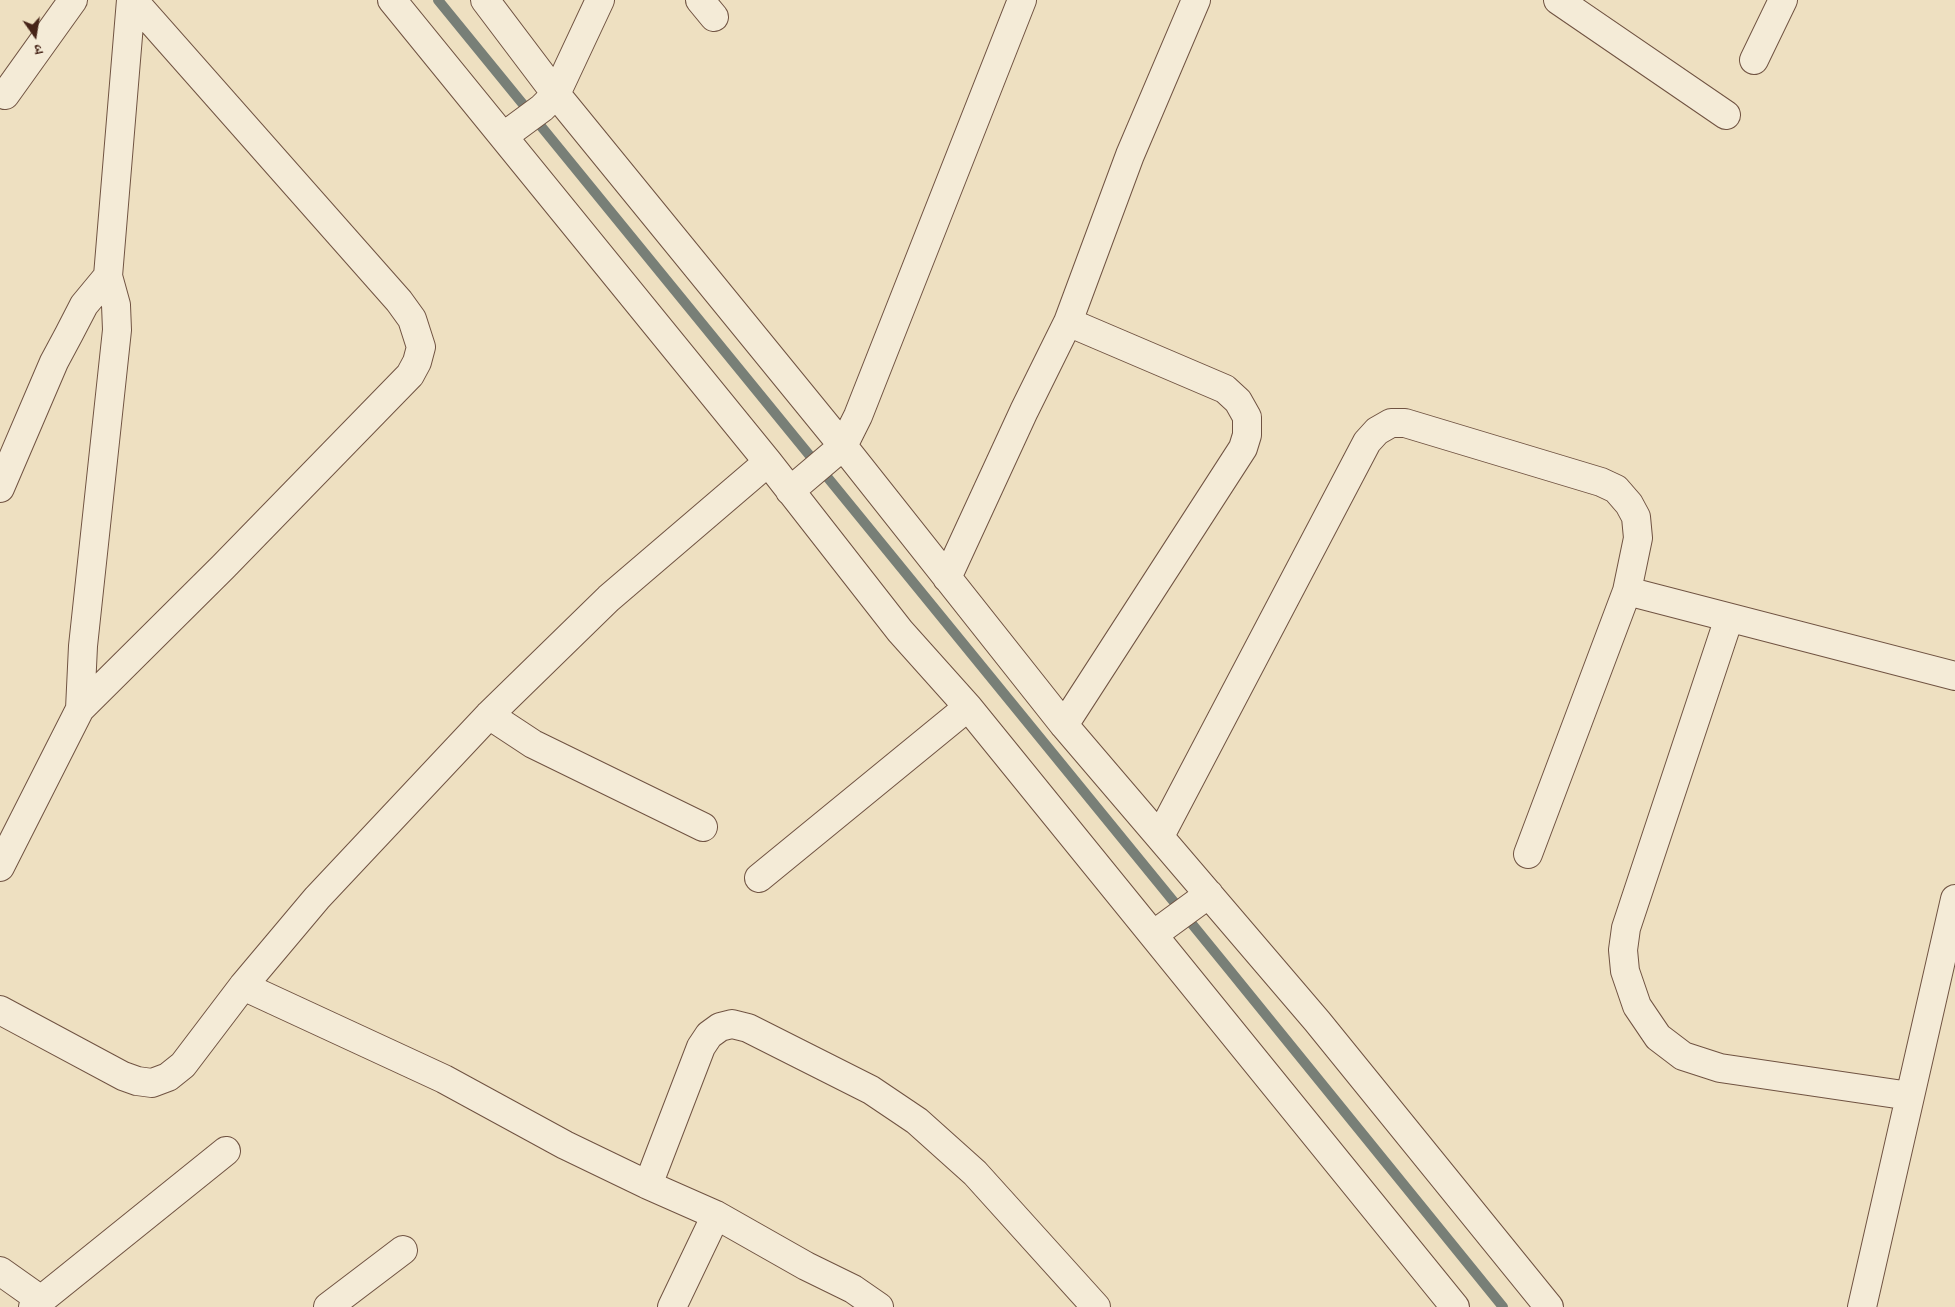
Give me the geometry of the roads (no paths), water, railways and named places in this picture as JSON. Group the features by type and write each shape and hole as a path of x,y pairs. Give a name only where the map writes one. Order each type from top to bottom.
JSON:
{"street":[{"path":"5,95 73,0"},
{"path":"80,710 83,646 117,330 116,305 108,276 132,0"},
{"path":"0,867 80,710 224,567 410,375 417,362 421,348 412,319 399,301 132,0"},
{"path":"392,0 532,115 817,467 947,578 1064,725 1160,836 1202,899 1316,1021 1549,1307"},
{"path":"485,0 532,115 768,462"},
{"path":"532,115 600,0"},
{"path":"817,467 858,416 1022,0"},
{"path":"947,578 1024,411 1068,322 1130,155 1196,0"},
{"path":"1558,0 1726,115"},
{"path":"1754,60 1783,0"},
{"path":"0,488 65,341 84,305 108,276"},
{"path":"1064,725 1243,448 1247,435 1247,417 1238,401 1225,389 1068,322"},
{"path":"1160,836 1367,442 1377,431 1391,423 1405,423 1601,482 1616,489 1629,504 1636,518 1638,538 1627,591 1528,854"},
{"path":"0,1010 123,1076 137,1081 152,1083 168,1077 183,1065 243,986 317,898 489,716 609,598 768,462 817,467"},
{"path":"817,467 900,631 1162,928 1455,1307"},
{"path":"1627,591 1955,676"},
{"path":"1729,618 1626,928 1623,950 1625,971 1637,1006 1658,1037 1683,1056 1720,1068 1910,1096"},
{"path":"759,878 968,707"},
{"path":"489,716 533,744 703,827"},
{"path":"1162,928 1202,899"},
{"path":"1862,1307 1955,900"},
{"path":"243,986 444,1079 565,1145 648,1186 716,1216 806,1266 853,1289 879,1307"},
{"path":"648,1186 701,1047 710,1035 720,1027 732,1024 748,1028 871,1090 917,1121 975,1173 1096,1307"},
{"path":"0,1272 37,1304 226,1151"},
{"path":"672,1307 716,1216"},
{"path":"328,1307 403,1250"}],"waterway":[{"path":"438,0 1503,1307"}]}
